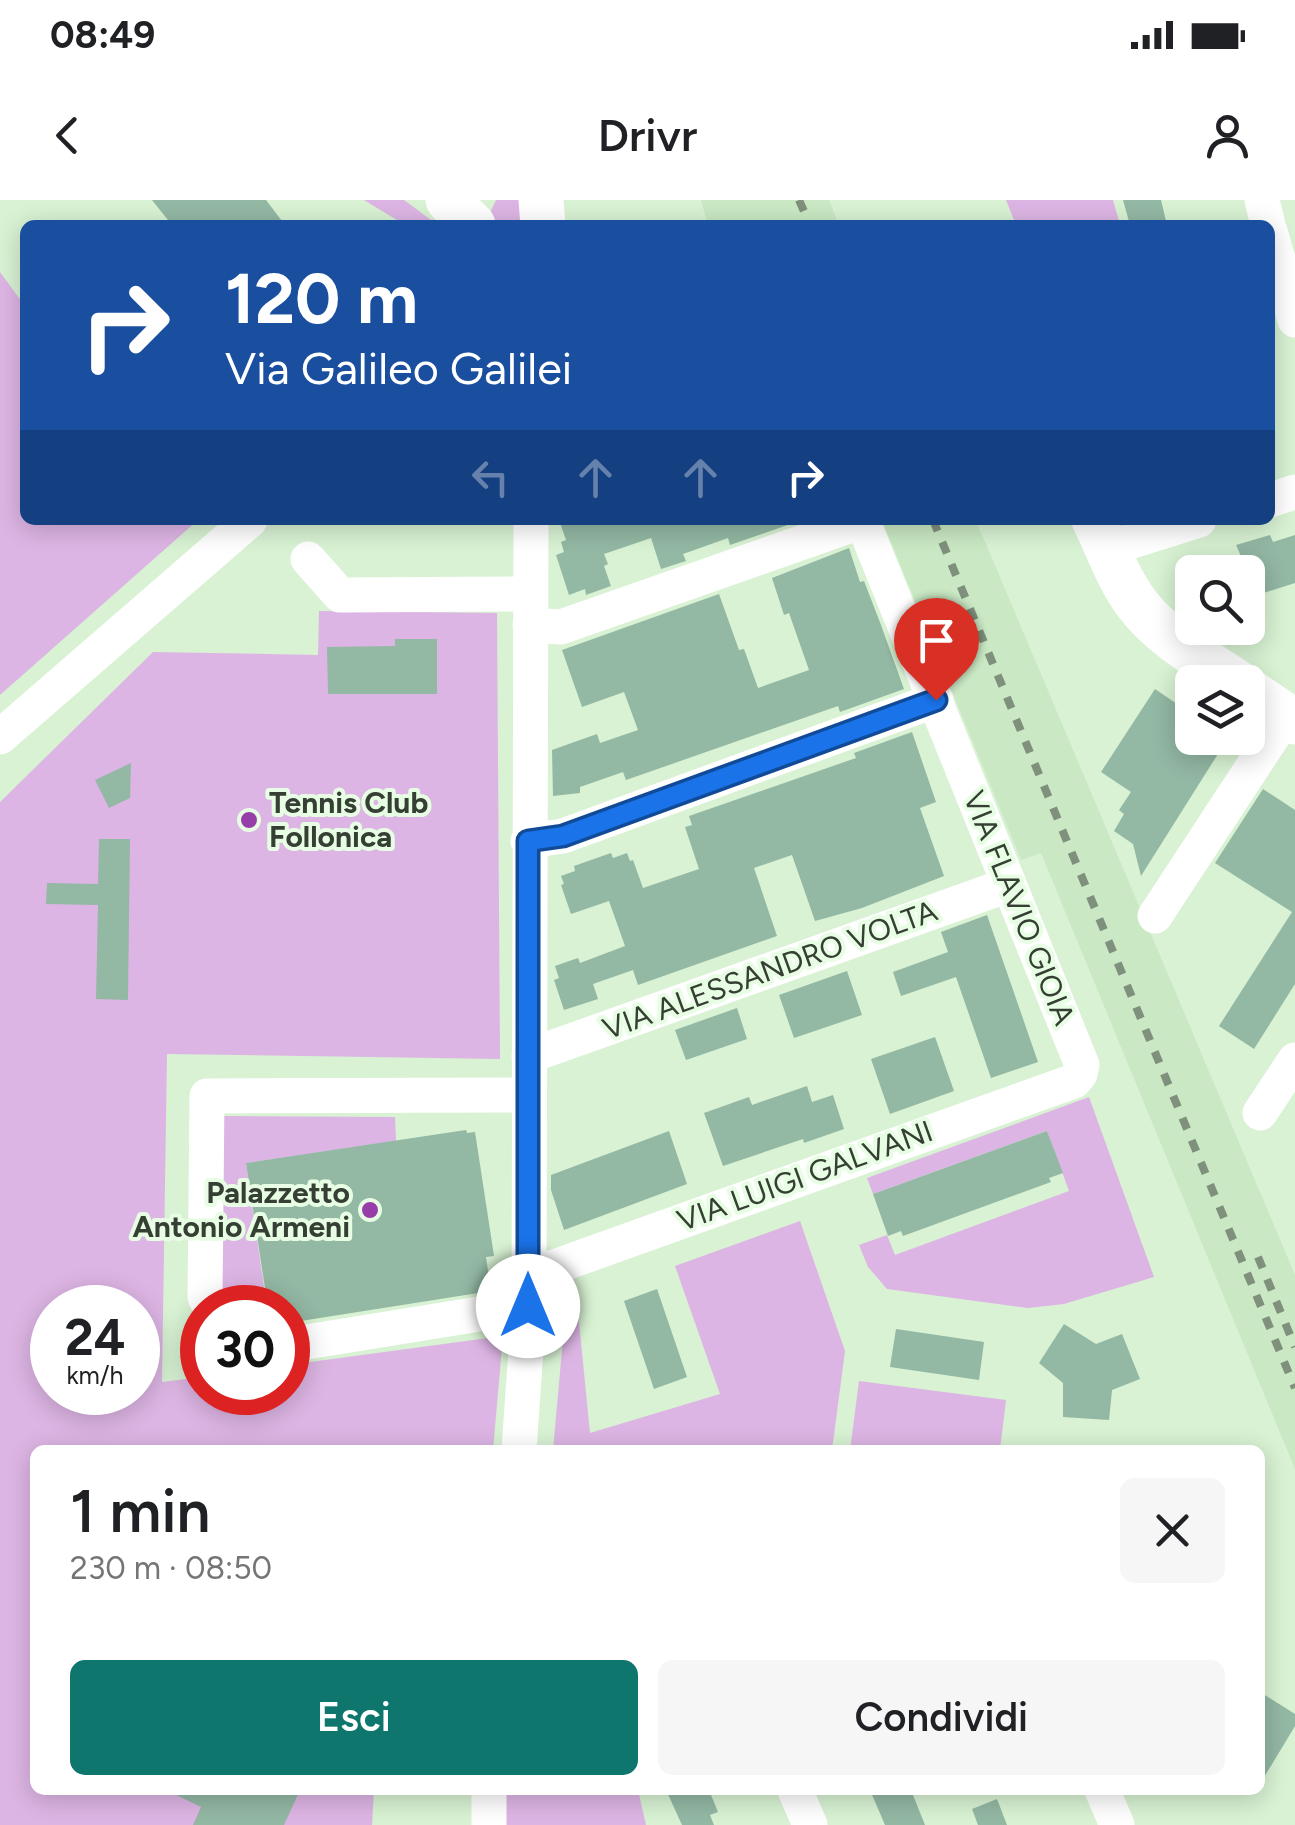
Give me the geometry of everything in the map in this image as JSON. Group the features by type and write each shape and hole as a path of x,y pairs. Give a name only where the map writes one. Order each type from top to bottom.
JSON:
{"main road":[{"path":"448,200 470,220"},
{"path":"1100,534 1124,584 1151,620 1212,665"},
{"path":"1265,700 1292,717"}],"street":[{"path":"1275,249 1295,320"},
{"path":"0,737 244,525"},
{"path":"519,1445 528,1291 531,525"},
{"path":"308,559 340,595 530,609 562,627 849,525"},
{"name":"VIA FLAVIO GIOIA","path":"865,525 1082,1065 1080,1074"},
{"path":"1100,534 1164,525"},
{"path":"528,841 563,836 936,700"},
{"path":"1155,916 1292,717"},
{"name":"VIA ALESSANDRO VOLTA","path":"529,1056 997,889 1008,881"},
{"path":"1260,1113 1295,1060"},
{"name":"VIA LUIGI GALVANI","path":"310,1339 528,1291 1074,1081 1080,1074"},
{"path":"205,1285 206,1096 529,1094"},
{"path":"489,1795 489,1825"},
{"path":"797,1795 810,1825"},
{"path":"1104,1795 1117,1825"}],"shaded area":[{"path":"364,200 404,200 431,220 397,220"},
{"path":"496,200 523,200 527,220 490,220"},
{"path":"701,200 829,200 837,220 707,220"},
{"path":"1006,200 1113,200 1119,220 1014,220"},
{"path":"0,272 20,299 20,525 192,525 0,695"},
{"path":"884,525 977,525 986,544 1295,1275 1295,1469 1041,853 1021,860"},
{"path":"319,611 497,613 500,1059 167,1054 162,1382 180,1380 180,1415 310,1415 310,1362 503,1336 493,1445 30,1445 30,1795 374,1795 372,1825 0,1825 0,802 153,652 318,655"},
{"path":"1089,1097 1154,1277 1064,1304 1028,1308 887,1289 868,1267 859,1245 887,1235 895,1255 1069,1191 1047,1131 873,1194 867,1178"},
{"path":"223,1116 395,1117 396,1141 246,1163 264,1285 221,1285"},
{"path":"800,1221 845,1351 833,1445 553,1445 566,1305 577,1302 590,1433 720,1394 675,1266"},
{"path":"859,1381 1006,1400 1001,1445 851,1445"},
{"path":"505,1795 639,1795 646,1825 504,1825"}],"building":[{"path":"152,200 266,200 281,220 168,220"},
{"path":"1123,200 1161,200 1166,220 1129,220"},
{"path":"561,525 788,525 730,545 728,538 683,554 686,561 661,569 651,538 604,554 611,586 586,595 585,589 569,595 556,555 564,552 561,542 566,540"},
{"path":"1270,535 1273,542 1295,535 1295,583 1265,593 1265,555 1240,555 1236,545"},
{"path":"849,548 904,689 840,712 838,706 626,780 623,772 580,787 580,793 553,796 552,750 597,734 600,743 638,730 624,692 582,707 562,650 719,594 758,688 809,670 772,578"},
{"path":"395,639 437,639 437,694 328,694 327,647 395,646"},
{"path":"1155,689 1175,703 1175,755 1217,755 1141,876 1133,844 1114,831 1124,814 1119,810 1131,792 1101,772"},
{"path":"912,732 936,802 920,808 944,876 862,908 815,921 792,855 754,868 777,936 638,985 633,970 593,984 598,999 564,1010 554,980 559,978 555,966 578,958 580,963 625,946 609,901 571,914 561,876 575,871 574,866 611,853 613,858 627,853 643,888 699,869 685,827 692,825 689,816 856,758 854,753"},
{"path":"131,763 130,798 109,808 95,780"},
{"path":"1263,789 1295,810 1295,984 1254,1049 1219,1026 1292,912 1215,863"},
{"path":"99,839 130,839 128,1000 96,999 98,905 46,904 47,883 98,884"},
{"path":"987,915 1038,1062 991,1078 956,977 901,996 893,972 948,952 941,932"},
{"path":"847,971 862,1015 794,1038 779,995"},
{"path":"737,1008 747,1039 686,1060 675,1030"},
{"path":"935,1037 954,1091 890,1114 871,1059"},
{"path":"807,1086 812,1102 833,1095 844,1129 723,1166 704,1113 749,1097 752,1105"},
{"name":"Palazzetto Antonio Armeni","path":"466,1130 475,1132 494,1256 486,1257 491,1291 310,1320 310,1285 265,1285 246,1163"},
{"path":"669,1131 687,1184 564,1230 551,1190 551,1175"},
{"path":"1047,1131 1063,1173 1049,1178 1051,1182 903,1236 901,1231 888,1236 873,1194"},
{"path":"657,1289 687,1377 654,1389 624,1301"},
{"path":"1064,1324 1096,1344 1122,1334 1140,1379 1112,1390 1109,1420 1063,1417 1063,1383 1039,1363"},
{"path":"896,1329 984,1342 979,1380 890,1367"},
{"path":"1265,1695 1295,1714 1295,1726 1265,1776"},
{"path":"176,1795 298,1795 284,1825 193,1825 201,1807"},
{"path":"668,1795 711,1795 718,1812 710,1815 714,1825 682,1825"},
{"path":"872,1795 913,1795 925,1825 885,1825"},
{"path":"997,1799 1007,1825 978,1825 972,1809"}],"railway":[{"path":"799,200 808,220"},
{"path":"935,525 1295,1388"},
{"path":"1258,1257 1295,1347"}],"place":[{"name":"Tennis Club Follonica","path":"249,820"},
{"name":"Palazzetto Antonio Armeni","path":"370,1210"}],"route":[{"path":"528,1306 528,841 563,836 936,700"}]}
